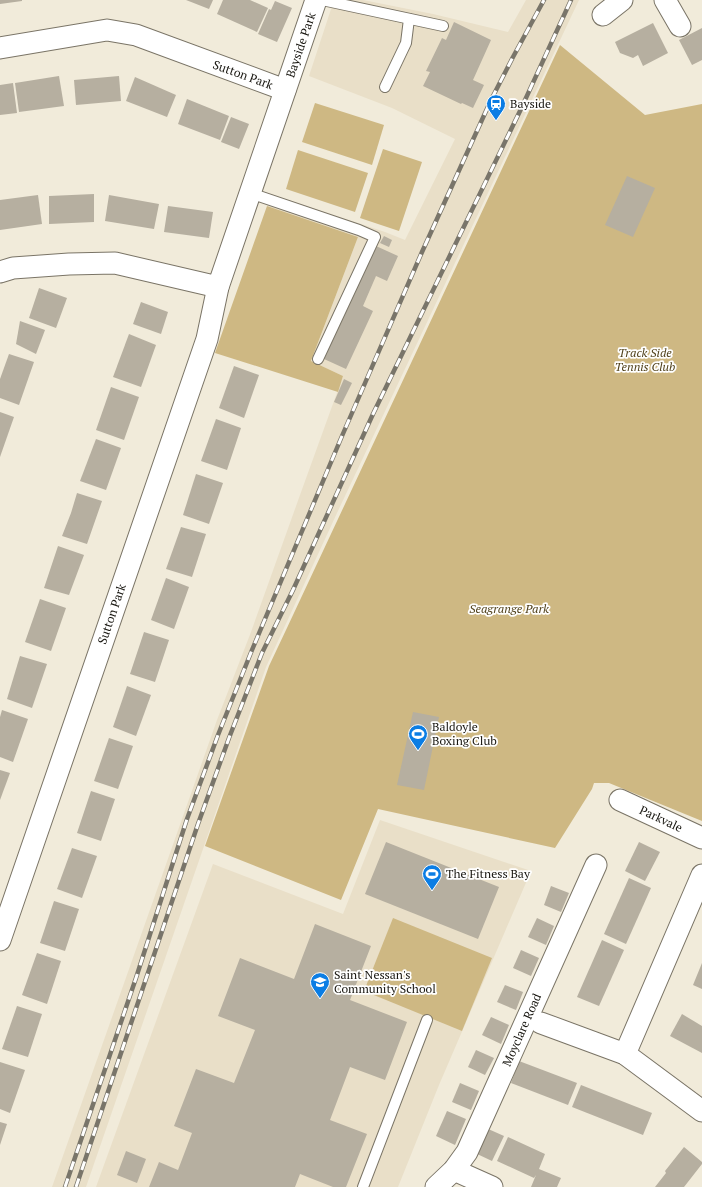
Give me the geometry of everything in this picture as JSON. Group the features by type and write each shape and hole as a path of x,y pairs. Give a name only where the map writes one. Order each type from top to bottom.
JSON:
{"street":[{"name":"Bayside Park","path":"285,90 316,0"},
{"path":"603,15 622,0"},
{"path":"665,0 680,26"},
{"name":"Sutton Park","path":"0,48 107,30 136,35 285,90 218,287 204,346 0,940"},
{"path":"0,272 13,268 62,264 115,263 218,287"},
{"name":"Parkvale","path":"620,800 702,838"},
{"name":"Moyclare Road","path":"436,1187 454,1170 467,1152 596,865"},
{"path":"625,1054 702,875"},
{"path":"540,1023 625,1054 702,1111"},
{"path":"454,1170 492,1187"}],"lane":[{"path":"322,0 443,26"},
{"path":"385,87 406,43 409,19"},
{"path":"250,193 375,237 318,359"},
{"path":"363,1187 427,1020"}],"shaded area":[{"path":"334,0 363,0 433,14 508,32 526,0 579,0 266,667 86,1187 52,1187 217,720 251,632 343,376 311,361 358,237 267,206 271,194 405,240 455,139 392,108 309,76"},
{"name":"Saint Nessan's Community School","path":"380,820 531,871 439,1085 398,1187 96,1187 213,864 343,914"}],"green space":[{"name":"Seagrange Park","path":"560,45 645,115 702,104 702,821 609,783 594,783 592,789 555,848 378,809 341,900 205,846 269,666"},
{"path":"315,103 384,125 372,165 302,142"},
{"path":"383,149 422,162 399,231 360,218"},
{"path":"298,150 368,173 355,212 286,189"},
{"path":"267,206 358,237 311,361 343,376 338,392 215,353"},
{"path":"393,918 492,958 462,1031 364,991"}],"building":[{"path":"0,0 22,0 22,1 0,4"},
{"path":"186,0 213,0 209,9"},
{"path":"223,0 250,0 268,8 257,32 217,14"},
{"path":"275,1 292,8 277,42 258,34 269,9 271,10"},
{"path":"454,22 491,40 473,80 484,85 473,108 423,86 430,72 426,71 442,38 446,40"},
{"path":"653,23 668,53 643,66 638,55 633,58 620,53 615,42"},
{"path":"702,28 702,60 692,65 679,40"},
{"path":"59,76 64,106 19,112 15,83"},
{"path":"119,76 121,101 76,105 74,80"},
{"path":"135,77 176,95 167,117 126,101"},
{"path":"13,83 17,113 0,115 0,85"},
{"path":"187,99 229,116 220,140 178,124"},
{"path":"231,117 249,124 239,149 221,142"},
{"path":"627,176 655,188 633,237 605,225"},
{"path":"94,194 94,222 49,224 49,196"},
{"path":"38,195 42,224 0,230 0,200"},
{"path":"109,195 159,204 154,229 105,221"},
{"path":"168,206 213,212 209,238 164,232"},
{"path":"384,236 392,240 389,247 380,243"},
{"path":"376,246 398,256 387,281 376,276 363,306 373,311 346,369 324,359"},
{"path":"39,288 67,298 56,328 29,318"},
{"path":"141,302 168,312 161,334 133,324"},
{"path":"20,321 45,330 36,354 16,344"},
{"path":"129,334 156,345 141,387 113,377"},
{"path":"9,354 34,362 19,405 0,398 0,379"},
{"path":"234,366 259,375 244,418 219,408"},
{"path":"344,379 352,383 341,405 334,402"},
{"path":"111,387 139,397 124,440 96,430"},
{"path":"0,412 14,417 0,457"},
{"path":"216,419 241,428 227,470 201,461"},
{"path":"96,439 121,448 106,490 80,481"},
{"path":"196,474 223,483 209,524 183,515"},
{"path":"77,493 102,501 87,544 62,536"},
{"path":"181,527 206,534 192,577 166,569"},
{"path":"58,546 84,555 69,595 44,588"},
{"path":"166,578 189,587 174,629 151,620"},
{"path":"40,599 66,608 51,651 25,642"},
{"path":"144,632 169,640 155,682 130,674"},
{"path":"20,656 47,664 32,708 7,699"},
{"path":"127,686 151,695 136,736 113,727"},
{"path":"2,710 28,719 13,762 0,757 0,717"},
{"name":"Baldoyle Boxing Club","path":"413,712 439,717 424,790 397,785"},
{"path":"109,738 133,746 118,789 94,781"},
{"path":"0,770 10,773 0,800"},
{"path":"91,791 115,799 101,841 77,833"},
{"name":"The Fitness Bay","path":"386,842 499,887 478,939 365,894"},
{"path":"639,842 660,852 645,881 625,871"},
{"path":"72,848 97,856 82,898 57,889"},
{"path":"629,878 651,888 626,944 604,934"},
{"path":"551,886 569,893 561,912 544,905"},
{"path":"54,901 79,909 65,951 40,943"},
{"path":"537,918 554,926 546,945 528,937"},
{"path":"315,924 371,946 350,1000 407,1022 385,1080 350,1067 330,1120 367,1134 346,1187 333,1187 300,1174 295,1187 149,1187 159,1162 178,1170 192,1133 174,1126 196,1069 234,1083 255,1030 218,1016 240,958 294,979"},
{"path":"602,940 624,950 599,1006 577,997"},
{"path":"521,950 539,958 531,976 513,968"},
{"path":"37,953 61,961 47,1004 22,995"},
{"path":"702,963 702,989 693,985"},
{"path":"505,985 523,992 516,1010 497,1002"},
{"path":"17,1006 42,1014 28,1057 2,1049"},
{"path":"682,1014 702,1026 702,1053 670,1036"},
{"path":"491,1017 509,1025 501,1044 482,1035"},
{"path":"476,1050 494,1058 485,1075 468,1067"},
{"path":"519,1061 577,1083 568,1105 511,1083"},
{"path":"0,1062 25,1070 10,1113 0,1109"},
{"path":"460,1083 479,1091 471,1110 452,1102"},
{"path":"581,1085 652,1113 643,1135 572,1107"},
{"path":"447,1111 466,1119 455,1145 436,1136"},
{"path":"0,1122 7,1124 0,1145"},
{"path":"486,1128 504,1136 492,1161 475,1153"},
{"path":"508,1137 545,1154 539,1169 561,1178 557,1187 531,1187 536,1175 534,1178 497,1161"},
{"path":"684,1147 702,1162 702,1164 684,1187 655,1187 666,1173 665,1171"},
{"path":"126,1151 146,1159 137,1183 117,1175"}],"railway":[{"path":"65,1187 136,978 187,819 218,735 252,650 342,436 422,252 491,100 544,0"},
{"path":"76,1187 198,824 262,653 293,590 373,414 520,111 571,0"}],"place":[{"name":"Bayside","path":"496,121"},
{"name":"Baldoyle Boxing Club","path":"418,751"},
{"name":"The Fitness Bay","path":"432,891"},
{"name":"Saint Nessan's Community School","path":"320,999"}],"park label":[{"name":"Track Side Tennis Club","path":"645,360"}]}
